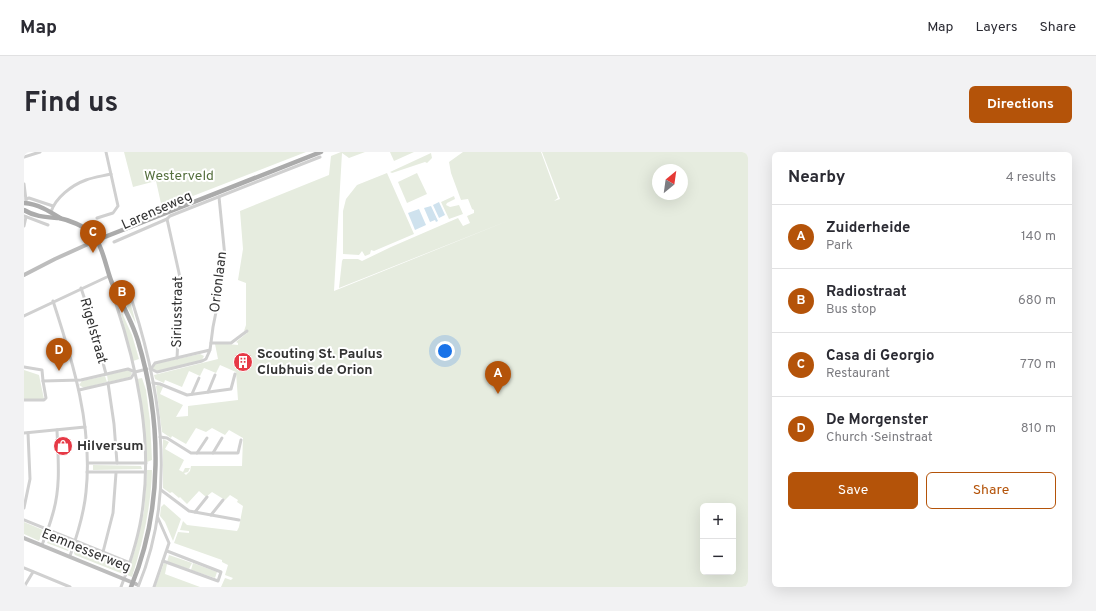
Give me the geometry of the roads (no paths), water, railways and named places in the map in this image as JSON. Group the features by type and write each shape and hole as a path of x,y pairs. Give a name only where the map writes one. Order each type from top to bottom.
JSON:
{"main road":[{"name":"Larenseweg","path":"94,242 320,154"},
{"path":"25,202 43,208 60,218"},
{"path":"24,210 39,216 60,218 77,224 92,234 94,242 100,250 120,302 135,332 145,370 158,457 155,469 155,493 151,522 135,585"}],"street":[{"path":"24,157 40,152"},
{"path":"97,218 113,213 118,206 106,152"},
{"name":"Larenseweg","path":"114,242 167,219 170,216 320,154"},
{"path":"51,212 53,206 69,189 86,180 111,174"},
{"path":"24,184 25,202"},
{"name":"Orionlaan","path":"210,350 223,277 225,257 219,197"},
{"path":"25,202 29,198 53,206"},
{"path":"32,214 29,210 31,206 34,205"},
{"path":"39,216 44,215 45,212 43,208"},
{"path":"24,226 25,216 48,224"},
{"name":"Siriusstraat","path":"167,219 181,282 177,358"},
{"path":"24,275 54,259 94,242"},
{"path":"24,316 109,276"},
{"path":"114,287 126,283 138,318 151,369 160,437 155,469 161,490 157,518 146,567 135,585"},
{"name":"Rigelstraat","path":"81,288 91,318 106,374"},
{"path":"54,301 67,344 78,390 85,427 88,464 86,493 75,542 70,556"},
{"path":"120,302 116,304 135,372 141,406 146,464 144,504 139,532 121,587"},
{"path":"211,343 231,343 247,331"},
{"path":"151,369 155,363 210,350"},
{"path":"43,381 76,381 128,369 135,372 151,369 157,372 202,361 206,359 210,350"},
{"path":"24,367 42,370 46,398 44,400 24,400"},
{"path":"78,390 131,378 135,372"},
{"path":"231,389 235,374"},
{"path":"208,392 215,375"},
{"path":"192,394 199,378"},
{"name":"Rigelstraat","path":"108,383 114,424 117,463"},
{"path":"153,383 160,384 187,395 237,388"},
{"path":"24,508 30,479 26,433 85,427"},
{"path":"42,545 53,514 58,490 59,468 56,430"},
{"path":"160,437 166,438 191,453 238,453 241,440"},
{"path":"197,453 207,438"},
{"path":"214,453 222,438"},
{"path":"88,464 146,464"},
{"path":"146,468 155,469"},
{"path":"87,472 145,472"},
{"path":"103,552 113,513 116,473"},
{"path":"161,490 189,511 239,520"},
{"path":"195,512 207,497"},
{"path":"211,515 223,500"},
{"path":"154,587 169,543 157,518"},
{"name":"Eemnesserweg","path":"24,520 75,542 130,563"},
{"name":"Eemnesserweg","path":"24,538 124,578 135,585"},
{"path":"163,561 218,581 221,572 167,552"},
{"path":"24,568 70,587"},
{"path":"24,587 33,572"},
{"path":"57,587 59,582"}],"water":[{"path":"439,202 445,215 439,218 433,205"},
{"path":"431,206 438,221 436,222 435,220 430,222 424,208"},
{"path":"419,209 426,225 415,230 408,213"}],"place":[{"name":"Casa di Georgio","path":"93,253"},
{"name":"Radiostraat","path":"122,313"},
{"name":"Scouting St. Paulus Clubhuis de Orion","path":"243,362"},
{"name":"De Morgenster","path":"59,371"},
{"name":"Zuiderheide","path":"498,394"},
{"name":"Hilversum","path":"63,446"}],"park label":[{"name":"Westerveld","path":"179,176"}]}
